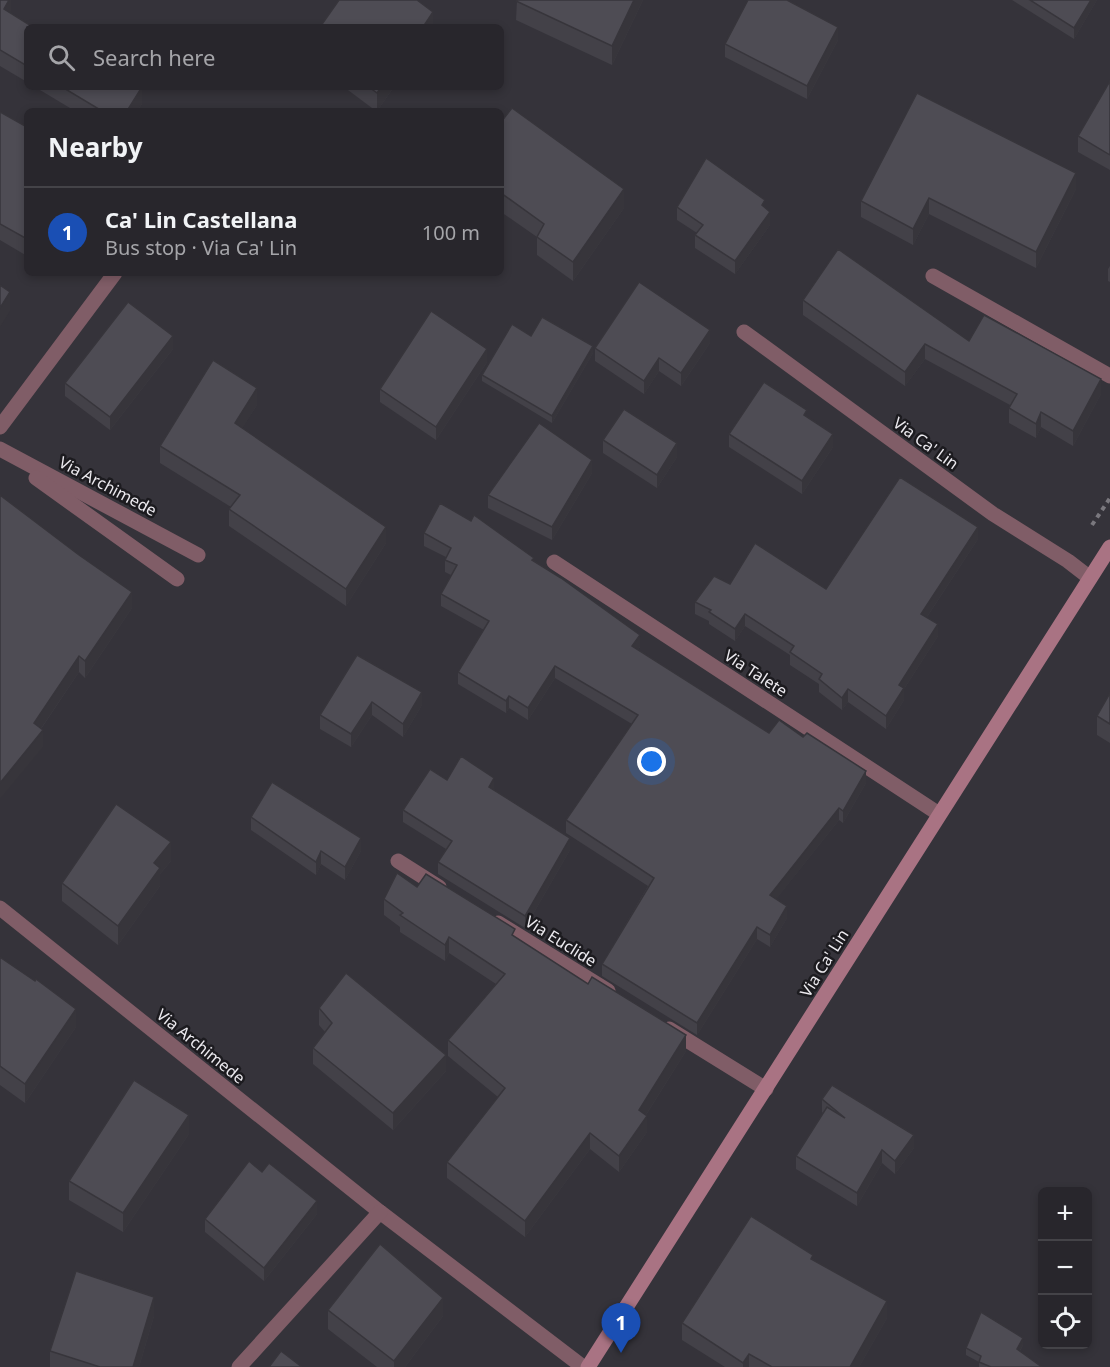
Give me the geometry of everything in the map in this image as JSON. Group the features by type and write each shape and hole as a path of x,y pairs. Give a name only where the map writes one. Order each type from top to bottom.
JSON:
{"street":[{"path":"0,427 113,276"},
{"path":"933,276 1110,376"},
{"name":"Via Ca' Lin","path":"744,332 993,514 1068,561 1090,578"},
{"name":"Via Archimede","path":"0,450 198,555"},
{"name":"Via Archimede","path":"0,450 177,579"},
{"name":"Via Ca' Lin","path":"588,1367 1110,547"},
{"name":"Via Talete","path":"554,562 939,814"},
{"path":"398,861 449,893"},
{"name":"Via Archimede","path":"0,908 380,1212 583,1367"},
{"name":"Via Euclide","path":"489,918 621,999"},
{"path":"661,1024 766,1089"},
{"path":"239,1367 380,1212"}],"building":[{"path":"0,0 9,0 4,9 28,24 24,24 24,64 0,50"},
{"path":"339,0 417,0 433,12 425,24 322,24"},
{"path":"517,0 634,0 612,46"},
{"path":"748,0 787,0 838,27 807,86 725,44"},
{"path":"1030,0 1091,0 1074,28"},
{"path":"1110,81 1110,155 1078,136"},
{"path":"67,90 140,90 129,108 97,108"},
{"path":"917,93 1076,173 1036,252 929,198 913,229 861,201"},
{"path":"512,108 624,189 573,262 537,237 544,224 504,195 504,118"},
{"path":"0,112 24,125 24,237 0,224"},
{"path":"706,158 765,200 762,205 770,212 735,261 695,235 703,225 677,207"},
{"path":"838,249 969,341 984,315 1101,379 1073,431 1041,412 1036,424 1009,408 1017,394 925,344 905,372 803,300"},
{"path":"639,282 710,330 681,373 659,358 644,381 595,348"},
{"path":"0,285 10,292 0,308"},
{"path":"128,302 173,336 110,417 65,383"},
{"path":"431,311 487,349 436,427 380,389"},
{"path":"542,317 593,346 552,416 482,375 512,324 531,336"},
{"path":"213,360 257,388 235,423 386,527 346,589 229,509 240,495 160,446"},
{"path":"764,382 807,410 804,415 833,434 802,481 729,434"},
{"path":"624,409 677,443 657,475 603,440"},
{"path":"539,423 592,460 552,527 488,495"},
{"path":"900,477 978,527 921,614 938,624 899,685 904,688 886,716 848,689 842,698 819,679 822,674 790,652 794,646 745,614 735,629 709,612 711,610 695,602 714,576 730,584 755,543 826,589"},
{"path":"0,495 132,592 85,661 79,656 34,723 43,730 0,783"},
{"path":"440,503 471,521 474,515 534,558 532,560 640,635 632,646 769,733 779,720 803,737 807,733 866,771 843,811 839,808 770,895 787,906 770,935 757,927 697,1023 602,964 654,878 566,820 638,715 555,666 528,708 509,696 506,701 458,672 489,621 441,594 457,565 445,560 451,548 424,533"},
{"path":"357,655 422,692 403,724 372,702 351,734 320,715"},
{"path":"1110,693 1110,724 1097,716"},
{"path":"461,756 494,778 489,787 570,838 525,916 438,862 452,841 403,810 430,769 447,780"},
{"path":"272,782 361,838 345,867 321,851 316,862 251,817"},
{"path":"116,804 171,842 154,863 160,868 118,926 62,883"},
{"path":"397,873 417,887 426,874 515,929 512,935 588,984 592,977 686,1035 639,1110 647,1116 619,1156 590,1133 525,1221 447,1162 505,1088 448,1040 505,974 449,937 445,945 400,915 403,913 384,899"},
{"path":"0,957 35,981 36,979 76,1009 25,1084 0,1066"},
{"path":"346,973 446,1055 393,1113 313,1048 332,1023 319,1008"},
{"path":"134,1080 189,1115 123,1213 69,1181"},
{"path":"832,1085 914,1135 895,1161 882,1150 857,1193 796,1156 827,1107 845,1118 822,1099"},
{"path":"249,1161 262,1172 269,1163 317,1201 264,1268 205,1219"},
{"path":"751,1216 813,1255 811,1259 887,1301 850,1367 772,1367 749,1354 743,1363 682,1323"},
{"path":"380,1244 443,1298 394,1361 328,1310"},
{"path":"76,1271 154,1297 133,1367 100,1367 50,1351"},
{"path":"981,1312 1023,1338 1017,1349 1042,1367 991,1367 979,1362 981,1356 966,1348"},
{"path":"281,1351 302,1367 269,1367"}],"place":[{"name":"Ca' Lin Castellana","path":"621,1353"}]}
